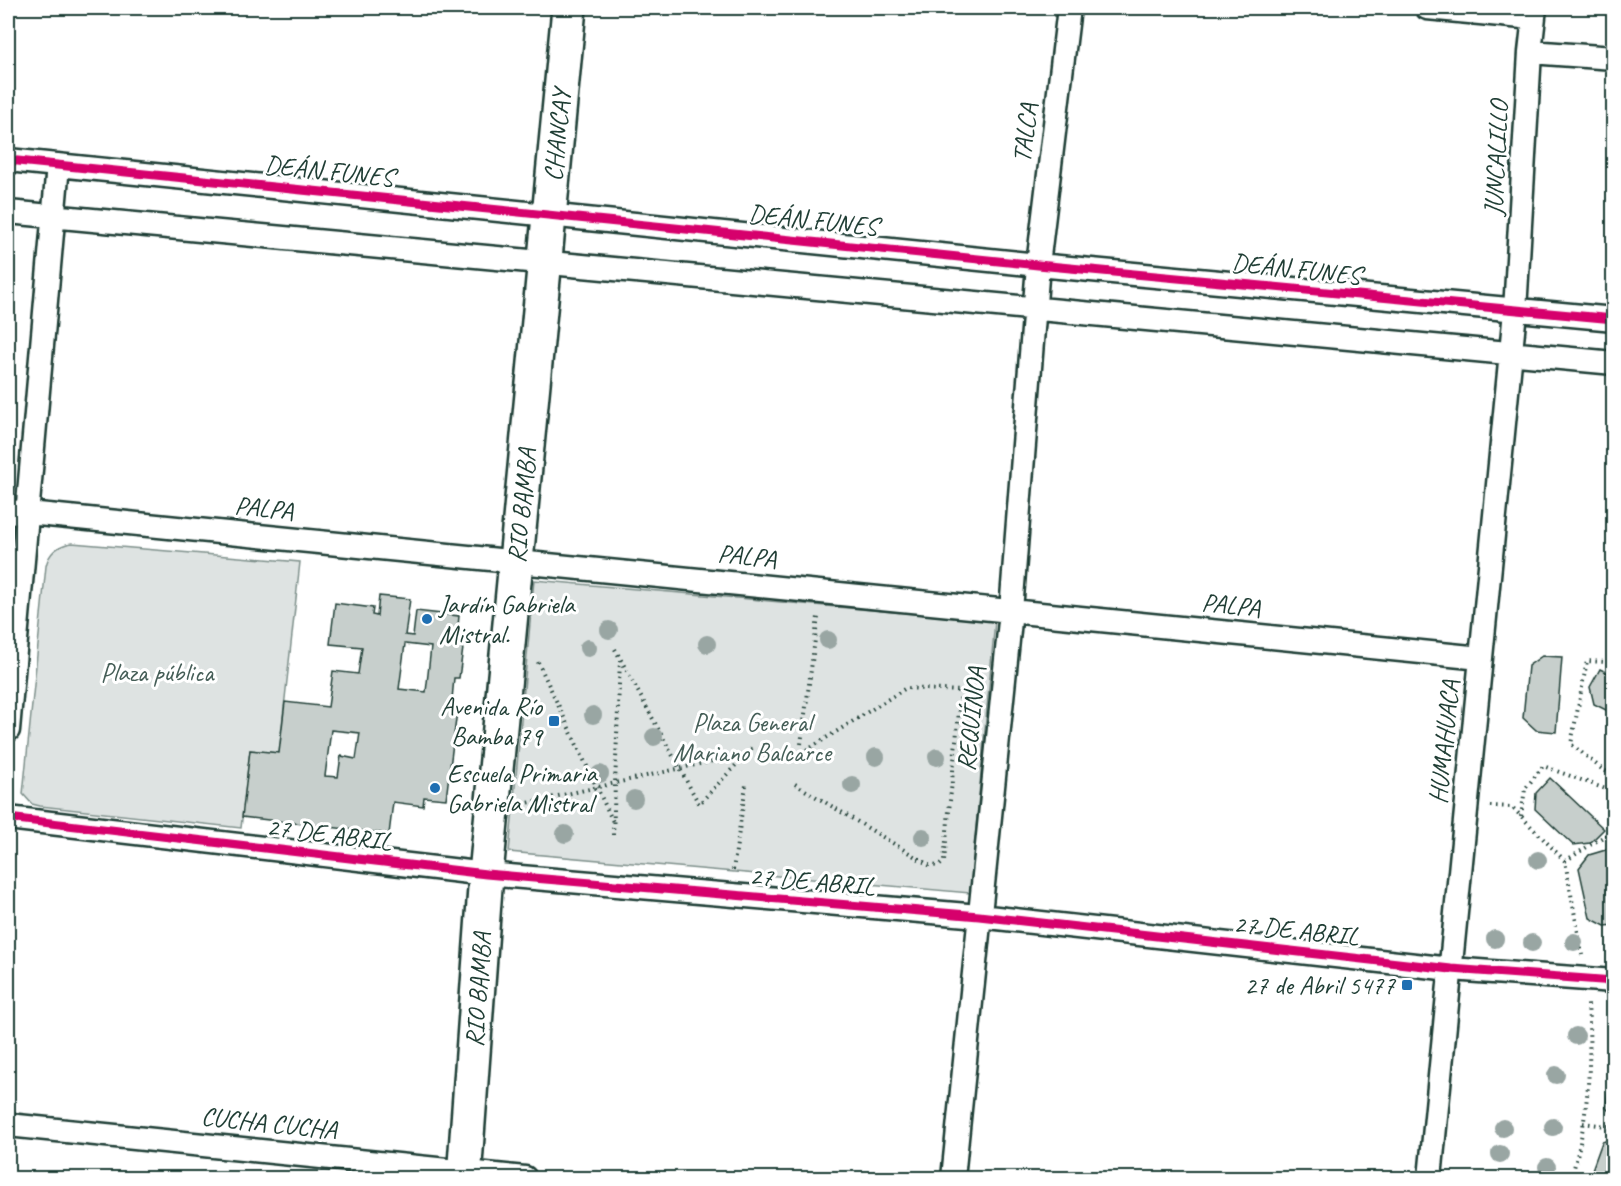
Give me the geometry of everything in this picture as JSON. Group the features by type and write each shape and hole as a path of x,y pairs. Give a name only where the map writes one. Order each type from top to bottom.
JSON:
{"main road":[{"name":"CHANCAY","path":"543,262 550,214 569,8"},
{"name":"RIO BAMBA","path":"464,1176 486,874 517,562 543,262"}],"street":[{"name":"TALCA","path":"1038,265 1069,8"},
{"path":"1427,8 1534,13"},
{"name":"JUNCALILLO","path":"1515,311 1534,13"},
{"path":"1530,52 1614,58"},
{"name":"DEÁN FUNES","path":"8,160 1038,265 1614,319"},
{"path":"8,730 17,512 58,165"},
{"path":"8,212 1614,363"},
{"name":"REQUÍNOA","path":"953,1179 1011,611 1038,265"},
{"name":"HUMAHUACA","path":"1430,1179 1515,311"},
{"name":"PALPA","path":"17,512 1481,658"},
{"name":"27 DE ABRIL","path":"8,818 486,874 980,916 1451,969 1614,981"},
{"name":"CUCHA CUCHA","path":"8,1125 464,1176 525,1179"}],"path":[{"path":"801,744 821,592"},
{"path":"615,649 699,804 752,748"},
{"path":"614,835 621,659"},
{"path":"537,661 614,824"},
{"path":"1614,666 1606,662 1587,661 1570,744 1614,775"},
{"path":"795,784 929,865 939,866 944,861 961,691 906,688 800,755"},
{"path":"492,811 748,753"},
{"path":"1521,816 1525,789 1544,766 1614,792"},
{"path":"730,895 747,785"},
{"path":"1467,804 1512,807 1565,861 1586,979 1590,1030 1587,1094 1580,1150 1571,1179"},
{"path":"1565,861 1614,830"},
{"path":"1583,1123 1614,1127"}],"green space":[{"name":"Plaza pública","path":"72,543 300,562 279,753 250,750 241,828 40,806 32,804 23,794 46,566 55,550"},
{"name":"Plaza General Mariano Balcarce","path":"534,580 995,621 970,893 509,852"}],"building":[{"path":"379,596 410,599 405,635 413,636 416,611 459,616 456,646 463,648 459,678 454,678 451,710 457,711 446,799 424,797 423,806 393,802 389,834 242,817 250,750 279,753 285,702 328,707 333,671 358,674 362,647 330,644 335,603 373,608 372,615 377,616","holes":["405,644 431,647 426,692 399,689","331,730 360,733 356,759 341,756 338,777 325,776"]},
{"path":"1542,656 1562,657 1556,732 1536,730 1523,718 1528,666"},
{"path":"1600,669 1614,676 1614,714 1594,704 1590,687"},
{"path":"1550,778 1604,829 1590,843 1573,845 1535,809 1536,793"},
{"path":"1609,849 1614,868 1614,925 1605,926 1590,918 1579,868 1589,855"},
{"path":"1614,1055 1614,1116 1606,1108 1611,1057"},
{"path":"1614,1138 1614,1178 1589,1178 1602,1142"}],"cycle path":[{"path":"8,160 1038,265 1614,319"},
{"path":"8,818 486,874 979,916 1451,969 1614,981"}],"place":[{"name":"Jardín Gabriela Mistral.","path":"427,619"},
{"name":"Avenida Río Bamba 79","path":"554,721"},
{"name":"Escuela Primaria Gabriela Mistral","path":"435,788"},
{"name":"27 de Abril 5477","path":"1407,985"}]}
